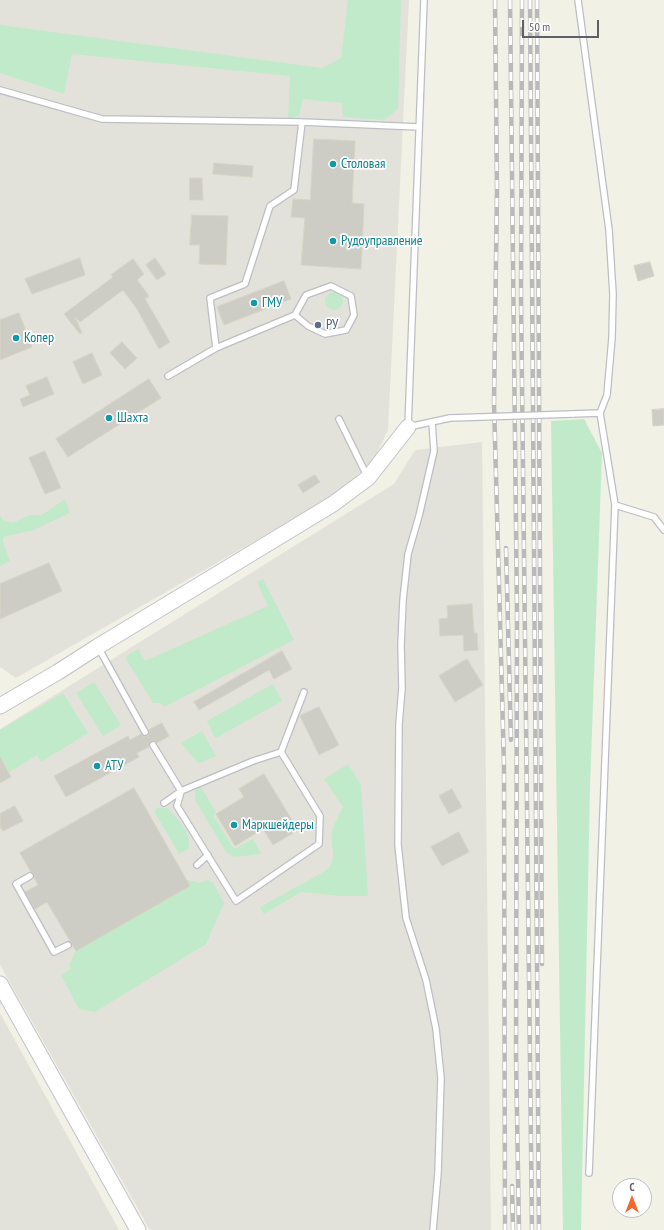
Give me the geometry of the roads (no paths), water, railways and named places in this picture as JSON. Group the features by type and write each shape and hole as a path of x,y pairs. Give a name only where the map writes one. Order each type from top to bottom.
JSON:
{"street":[{"path":"0,706 333,504 368,478 408,427"},
{"path":"0,984 138,1230"}],"lane":[{"path":"424,0 408,427 450,418 600,413"},
{"path":"578,0 609,230 613,294 612,338 607,395 600,413 615,505 589,1173"},
{"path":"0,90 102,119 302,122 419,127"},
{"path":"216,348 210,298 245,284 270,206 294,190 302,122"},
{"path":"168,376 216,348 294,315 306,295 331,286 351,296 354,315 346,330 325,334 308,326 294,315"},
{"path":"339,419 368,478"},
{"path":"432,422 434,451 419,516 408,554 403,600 401,645 402,688 399,724 398,846 406,918 426,980 436,1029 442,1078 438,1173 432,1230"},
{"path":"615,505 654,517 664,530"},
{"path":"98,647 145,732"},
{"path":"281,752 304,692"},
{"path":"153,745 181,791 177,806 236,901 319,844 320,816 281,752"},
{"path":"164,803 181,791 253,761 281,752"},
{"path":"197,865 208,855"},
{"path":"30,876 16,884 54,952 68,945"}],"railway":[{"path":"495,0 497,190 494,403 504,766 505,1230"},
{"path":"510,0 517,612 516,1056 519,1230"},
{"path":"522,0 521,298 532,1230"},
{"path":"530,0 539,1230"},
{"path":"537,0 542,964"},
{"path":"506,548 511,740"},
{"path":"512,1186 513,1230"}],"place":[{"name":"Столовая","path":"333,164"},
{"name":"Рудоуправление","path":"333,241"},
{"name":"ГМУ","path":"254,303"},
{"name":"РУ","path":"318,325"},
{"name":"Копер","path":"16,338"},
{"name":"Шахта","path":"109,418"},
{"name":"АТУ","path":"97,766"},
{"name":"Маркшейдеры","path":"234,825"}]}
